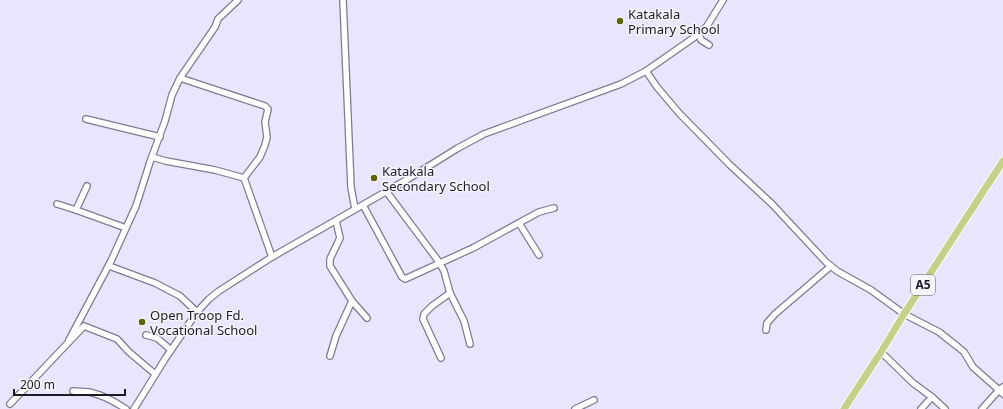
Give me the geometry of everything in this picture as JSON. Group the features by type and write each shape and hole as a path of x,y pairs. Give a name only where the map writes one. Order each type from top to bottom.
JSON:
{"main road":[{"name":"A5","path":"844,409 1003,161"}],"street":[{"path":"69,340 111,261 136,206 152,157 166,121 172,95 180,78 215,28 218,19 238,0"},
{"path":"343,0 352,187 355,209"},
{"path":"134,409 155,374 197,312 219,291 272,257 484,134 615,87 646,71 699,34 710,21 723,0"},
{"path":"699,34 701,40 709,45"},
{"path":"646,71 657,87 679,113 730,165 768,199 831,266 837,271 871,290 904,314 939,332 964,352 974,368 1002,390 982,409"},
{"path":"180,78 268,108 265,122 267,137 265,145 260,157 244,178"},
{"path":"86,119 160,137"},
{"path":"152,157 215,170 244,178"},
{"path":"244,178 272,257"},
{"path":"76,210 87,186"},
{"path":"386,191 439,262 444,271 450,293 464,321 470,344"},
{"path":"57,204 126,228"},
{"path":"363,205 403,278 473,248 539,212 554,208"},
{"path":"336,221 340,238 330,258 330,266 352,301 367,318"},
{"path":"519,223 539,255"},
{"path":"766,330 767,323 775,314 831,266"},
{"path":"112,267 155,283 180,296 197,312"},
{"path":"441,358 423,319 424,314 432,306 450,293"},
{"path":"330,356 336,336 352,301"},
{"path":"10,404 69,340 82,327 86,326 117,339 129,352 155,374"},
{"path":"146,335 157,338 171,350"},
{"path":"881,352 913,384 932,397 945,409"},
{"path":"74,391 80,393 88,392 109,398 126,409"},
{"path":"921,409 932,397"},
{"path":"575,409 594,400"}],"place":[{"name":"Katakala Primary School","path":"620,21"},
{"name":"Katakala Secondary School","path":"374,178"},
{"name":"Open Troop Fd. Vocational School","path":"142,322"}]}
